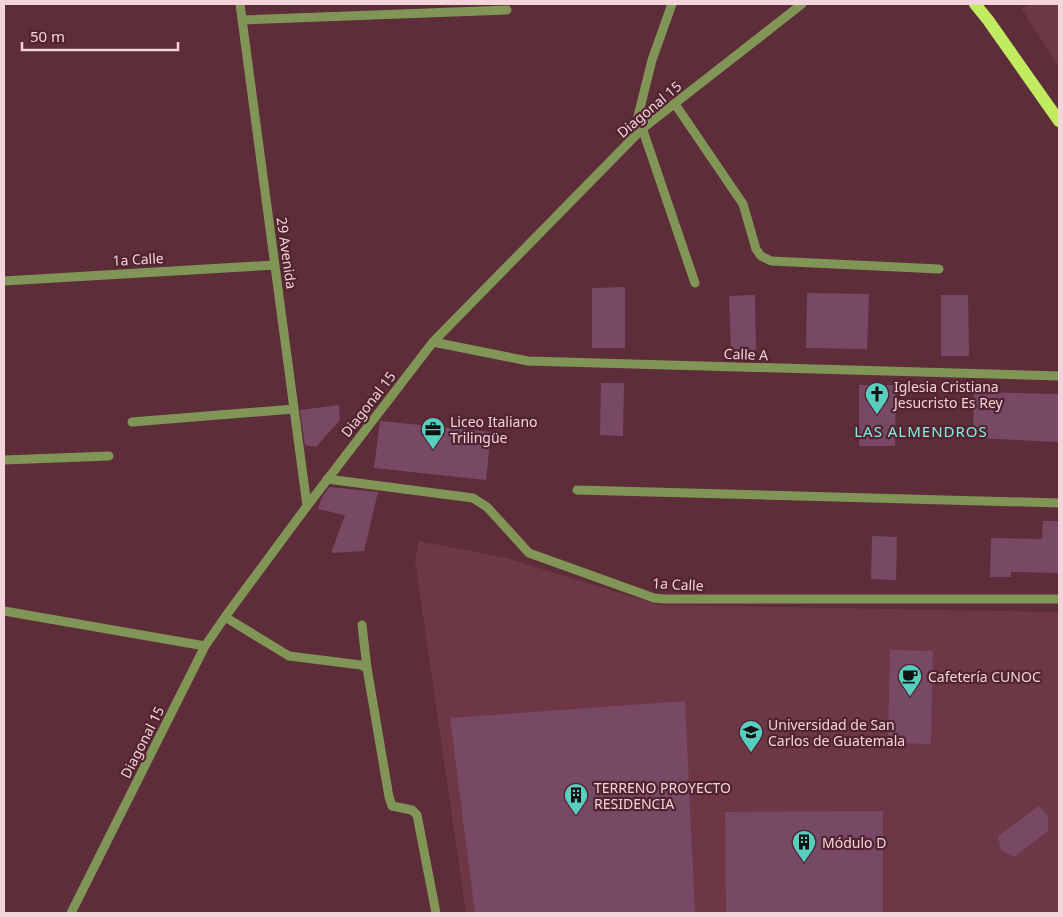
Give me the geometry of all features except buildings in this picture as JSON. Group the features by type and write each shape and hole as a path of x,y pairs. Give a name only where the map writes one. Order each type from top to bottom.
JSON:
{"main road":[{"path":"975,4 1059,120"}],"street":[{"name":"29 Avenida","path":"240,4 307,506"},
{"path":"672,4 652,60 638,110 639,122 695,283"},
{"name":"Diagonal 15","path":"71,913 206,646 327,479 433,342 642,129 802,4"},
{"path":"242,20 507,10"},
{"path":"675,104 743,204 756,250 761,256 771,261 939,269"},
{"name":"1a Calle","path":"4,281 275,265"},
{"name":"Calle A","path":"433,342 528,362 1059,376"},
{"path":"132,422 294,409"},
{"path":"4,460 108,456"},
{"name":"1a Calle","path":"327,479 473,498 486,507 529,553 654,598 665,600 1059,599"},
{"path":"577,490 1059,503"},
{"path":"4,611 206,646"},
{"path":"225,618 289,656 362,665 367,668"},
{"path":"362,625 367,668 389,797 392,806 412,810 417,815 436,913"}],"shaded area":[{"path":"1033,4 1059,4 1059,67 1021,8"},
{"name":"Universidad de San Carlos de Guatemala","path":"419,541 506,558 659,605 1059,612 1059,913 466,913 415,560"}],"place":[{"name":"Iglesia Cristiana Jesucristo Es Rey","path":"877,415"},
{"name":"Liceo Italiano Trilingüe","path":"433,450"},
{"name":"Cafetería CUNOC","path":"910,697"},
{"name":"Universidad de San Carlos de Guatemala","path":"751,753"},
{"name":"TERRENO PROYECTO RESIDENCIA","path":"576,816"},
{"name":"Módulo D","path":"804,863"}],"district":[{"name":"LAS ALMENDROS","path":"921,431"}]}
